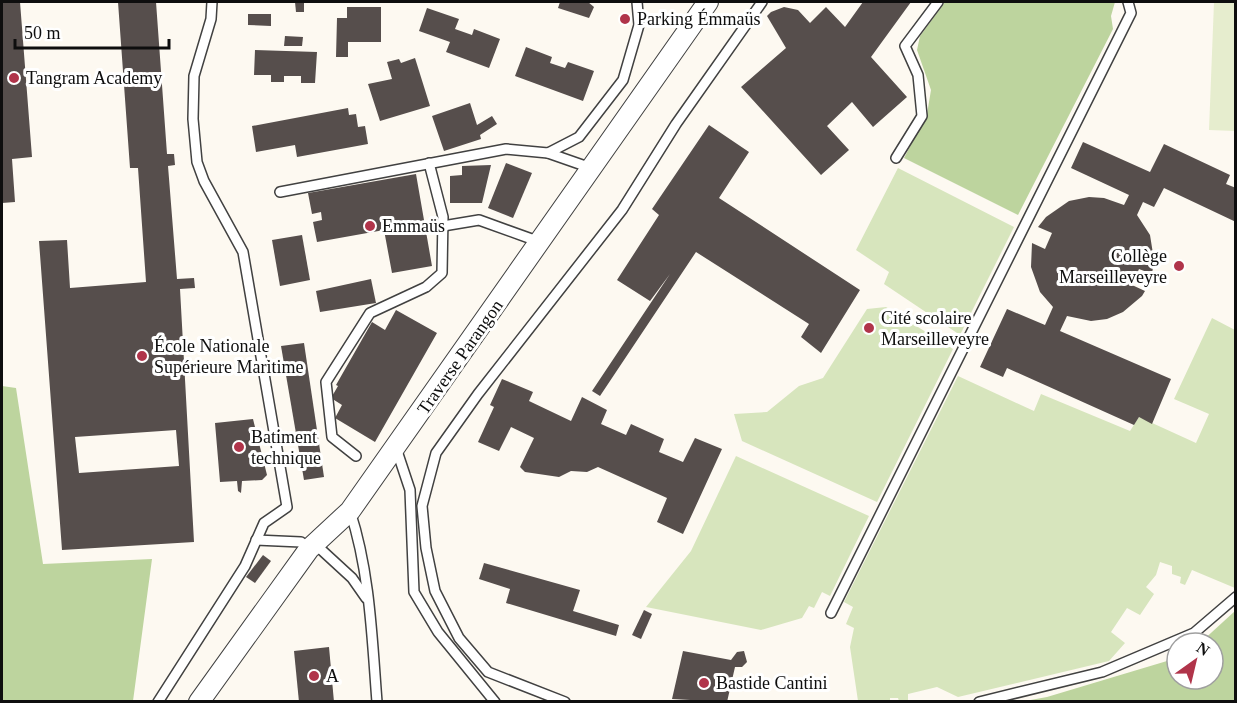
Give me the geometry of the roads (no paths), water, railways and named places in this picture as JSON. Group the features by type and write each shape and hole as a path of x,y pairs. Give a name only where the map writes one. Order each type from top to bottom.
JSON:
{"street":[{"name":"Traverse Parangon","path":"199,702 312,547 350,512 708,2"}],"lane":[{"path":"158,702 245,566 264,522 287,507 243,252 204,181 197,162 193,119 194,76 212,19 212,2"},
{"path":"548,153 579,137 623,80 639,25 637,2"},
{"path":"565,702 488,672 459,638 435,591 426,548 422,506 435,453 478,394 622,210 676,123 762,2"},
{"path":"896,158 922,116 918,75 905,46 938,2"},
{"path":"831,613 1131,13 1128,2"},
{"path":"280,192 507,149 548,153 591,168"},
{"path":"356,456 332,437 326,382 370,313 426,287 442,273 443,226 429,163"},
{"path":"443,226 479,220 540,242"},
{"path":"396,448 410,490 414,592 438,632 495,702"},
{"path":"350,512 357,533 369,603 377,702"},
{"path":"256,540 301,542 312,547 352,578 369,603"},
{"path":"979,702 1102,672 1194,633 1236,597"}],"place":[{"name":"Parking Émmaüs","path":"625,19"},
{"name":"Tangram Academy","path":"14,78"},
{"name":"Emmaüs","path":"370,226"},
{"name":"Collège Marseilleveyre","path":"1179,266"},
{"name":"Cité scolaire Marseilleveyre","path":"869,328"},
{"name":"École Nationale Supérieure Maritime","path":"142,356"},
{"name":"Batiment technique","path":"239,447"},
{"name":"A","path":"314,676"},
{"name":"Bastide Cantini","path":"704,683"}]}
